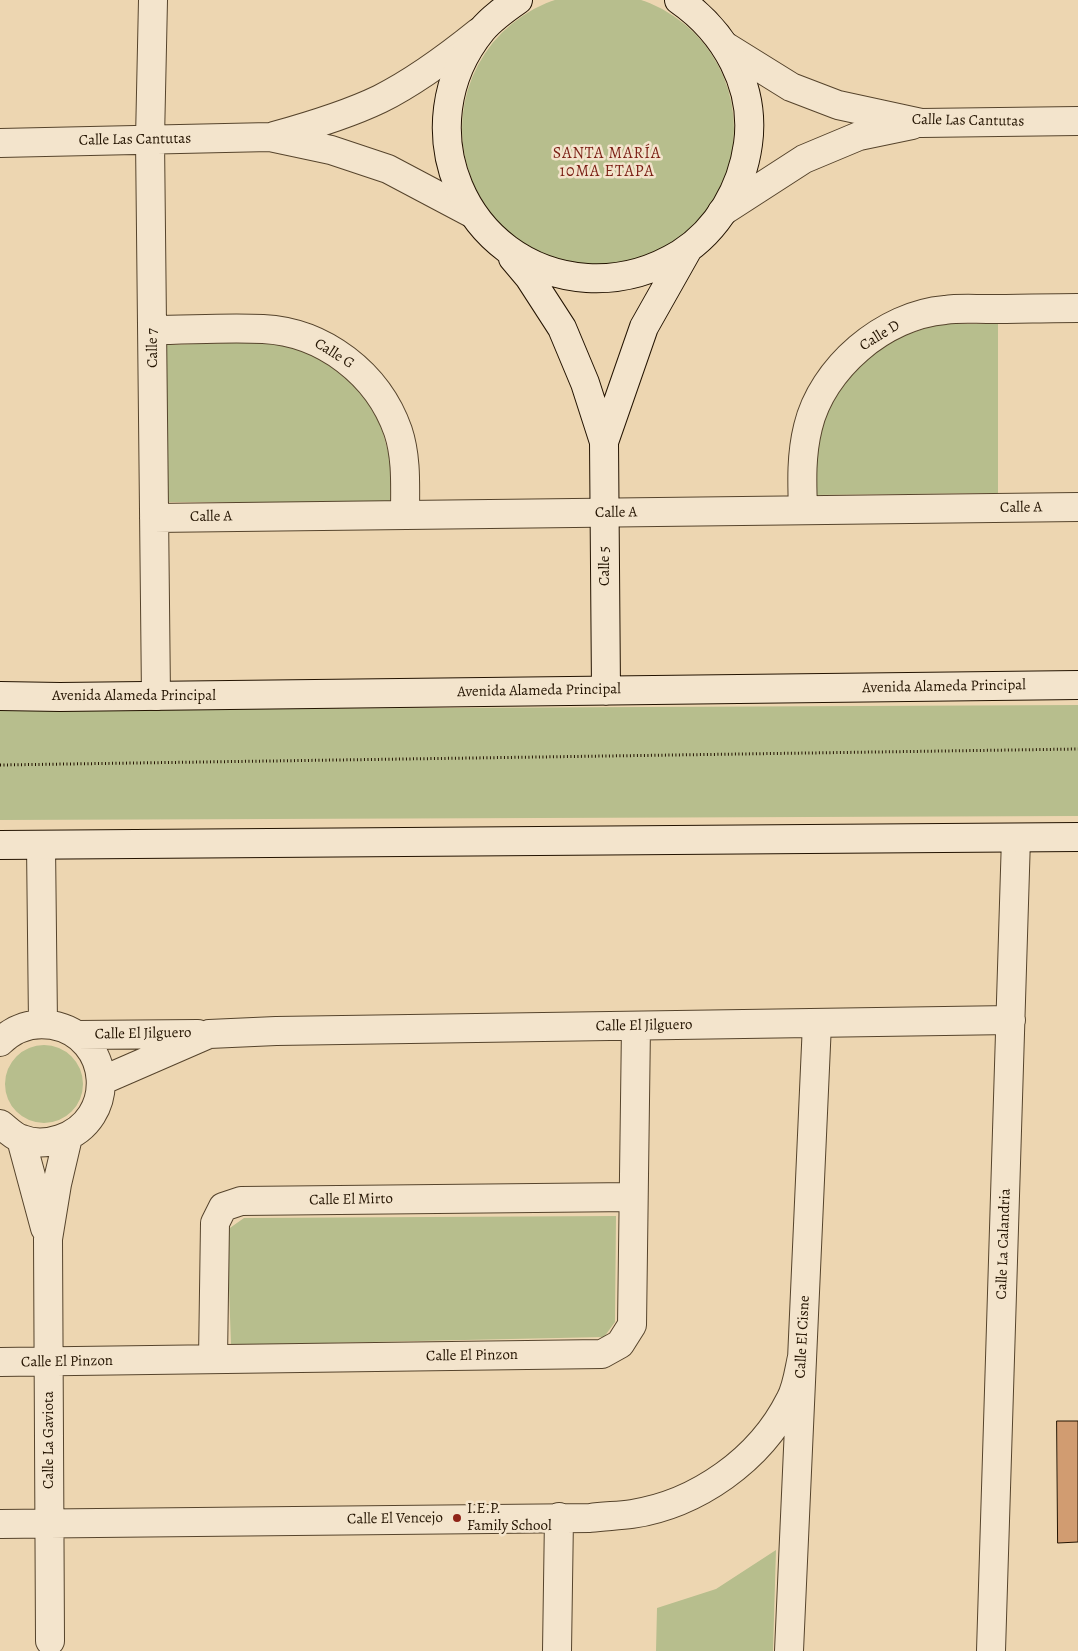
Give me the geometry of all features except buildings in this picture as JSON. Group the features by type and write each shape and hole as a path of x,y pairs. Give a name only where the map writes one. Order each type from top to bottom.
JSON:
{"street":[{"name":"Calle 7","path":"153,0 150,140 156,696"},
{"path":"518,0 482,29 468,49 457,72 449,95 446,120 447,145 452,170 460,193 473,214 488,233 506,249 527,262 549,272 597,279 622,277 645,271 668,261 688,248 706,232 722,212 735,190 744,167 748,142 748,116 745,92 737,68 725,46 710,26 685,3"},
{"name":"Calle Las Cantutas","path":"270,137 310,126 380,99 444,60 482,29"},
{"name":"Calle Las Cantutas","path":"725,46 798,90 838,106 921,123 1078,121"},
{"path":"722,212 804,159 859,136 921,123"},
{"name":"Calle Las Cantutas","path":"0,143 270,137 331,150 388,169 473,214"},
{"name":"Calle 5","path":"604,442 644,327 688,248"},
{"name":"Calle 5","path":"506,249 529,277 562,328 585,383 604,442 606,691"},
{"name":"Calle D","path":"802,510 803,451 808,425 833,376 851,355 871,339 893,326 917,316 944,310 1078,308"},
{"name":"Calle G","path":"153,330 264,329 289,332 314,340 336,352 357,368 374,387 388,409 398,432 404,457 405,515"},
{"name":"Calle A","path":"154,518 1078,508"},
{"name":"Avenida Alameda Principal","path":"0,696 156,696 1078,685"},
{"path":"0,844 41,846 1078,837"},
{"name":"Calle La Calandria","path":"991,1651 1012,1020 1016,838"},
{"path":"41,846 43,1024"},
{"name":"Calle El Jilguero","path":"77,1035 1012,1020"},
{"name":"Calle El Cisne","path":"789,1651 817,1023"},
{"path":"2,1038 23,1027 43,1024 61,1027 77,1035 90,1047 98,1064 101,1081 99,1098 93,1114 82,1127 68,1137 52,1142 37,1142 10,1132"},
{"name":"Calle El Pinzon","path":"0,1362 602,1354 620,1344 632,1325 636,1026"},
{"path":"101,1081 209,1034"},
{"path":"10,1132 48,1239"},
{"path":"48,1239 57,1184 68,1137"},
{"name":"Calle El Mirto","path":"213,1359 215,1223 223,1207 241,1201 633,1196"},
{"name":"Calle La Gaviota","path":"48,1239 50,1641"},
{"name":"Calle El Vencejo","path":"0,1524 590,1518 632,1514 674,1503 714,1483 746,1459 770,1432 791,1399 802,1356"},
{"path":"557,1651 559,1517"}],"path":[{"path":"0,765 1078,749"}],"green space":[{"path":"585,-7 611,-7 625,-5 650,3 674,16 694,33 711,53 724,77 732,102 734,129 732,156 724,181 711,205 694,225 674,242 650,255 625,263 585,265 558,259 534,249 512,234 493,215 478,193 468,169 462,142 462,116 468,89 478,65 493,43 512,24 534,9 558,-1"},
{"path":"938,324 998,324 998,493 813,495 813,449 827,411 853,369 894,339"},
{"path":"259,342 301,348 331,367 360,389 381,426 392,466 390,502 168,502 166,345"},
{"path":"1078,705 1078,816 0,820 0,710"},
{"path":"36,1045 52,1045 66,1051 77,1062 83,1076 83,1092 77,1106 66,1117 52,1123 36,1123 22,1117 11,1106 5,1092 5,1076 11,1062 22,1051"},
{"path":"616,1216 615,1322 604,1337 231,1345 227,1230 244,1218"},
{"path":"776,1550 773,1651 656,1651 657,1608 716,1589"}],"place":[{"name":"I.E.P. Family School","path":"457,1518"}],"district":[{"name":"SANTA MARÍA 10MA ETAPA","path":"607,163"}]}
